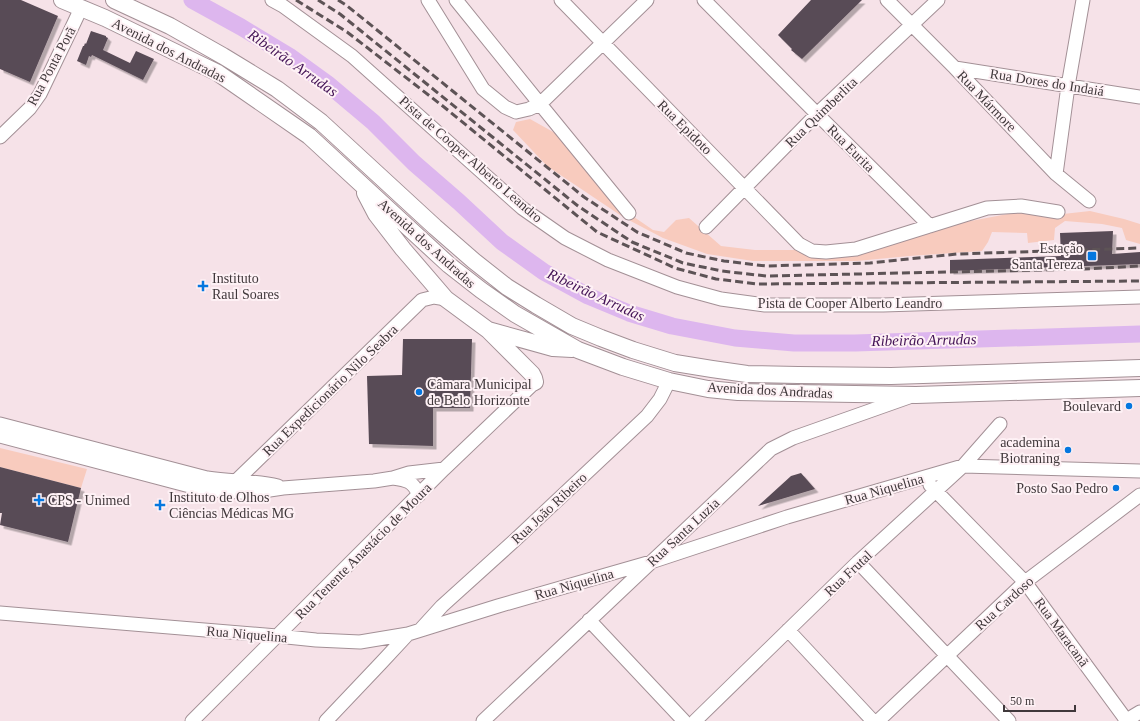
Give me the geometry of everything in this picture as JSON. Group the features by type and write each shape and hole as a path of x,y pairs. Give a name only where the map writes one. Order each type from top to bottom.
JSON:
{"main road":[{"name":"Avenida dos Andradas","path":"62,0 87,4 106,18 218,73 309,136 454,270 514,314 578,350 622,367 669,381 708,389 738,392 916,394 1140,389"},
{"name":"Avenida dos Andradas","path":"114,0 170,26 277,89 321,122 435,227 507,287 572,326 634,350 675,363 712,369 747,374 798,376 891,376 1139,368"},
{"path":"358,180 376,214 403,249 446,299 488,330 532,374 535,382"},
{"path":"488,330 553,348 578,350"}],"street":[{"name":"Pista de Cooper Alberto Leandro","path":"272,0 283,6 352,56 522,208 565,238 608,260 677,287 721,299 765,305 883,305 1140,297"},
{"path":"428,0 483,89 505,107 516,112 529,109 540,104 647,0"},
{"path":"456,0 629,213"},
{"name":"Rua Epidoto","path":"561,0 602,44 799,244 812,251 826,252 856,249 930,226"},
{"name":"Rua Eurita","path":"704,0 930,226"},
{"name":"Rua Mármore","path":"886,0 955,68 1056,174 1088,202"},
{"name":"Rua Quimberlita","path":"706,227 817,114 938,0"},
{"path":"1056,174 1068,86 1083,0"},
{"name":"Rua Ponta Porã","path":"0,137 30,108 40,94 74,23 87,4"},
{"name":"Rua Dores do Indaiá","path":"955,68 1140,98"},
{"path":"930,226 987,208 1021,206 1058,212"},
{"name":"Rua Expedicionário Nilo Seabra","path":"216,491 237,480 422,300 434,297 446,299"},
{"path":"1139,368 1140,389"},
{"name":"Rua João Ribeiro","path":"422,629 442,606 515,540 647,416 660,399 669,381"},
{"name":"Rua Tenente Anastácio de Moura","path":"200,719 277,636 444,469 535,382"},
{"name":"Rua Santa Luzia","path":"483,721 771,449 793,438 916,394"},
{"path":"0,424 33,439"},
{"name":"Rua Frutal","path":"695,721 858,562 963,466 1000,424"},
{"path":"0,436 33,439 87,453 223,481 237,480 267,483 283,488"},
{"path":"87,453 201,489 251,493 283,488 374,481 393,478 409,473 444,469"},
{"name":"Rua Niquelina","path":"0,613 316,640 360,642 408,634 651,562 787,517 963,466 1140,471"},
{"path":"393,478 406,480 411,483 416,488 419,495"},
{"name":"Rua Maracanã","path":"924,478 1025,582 1126,721"},
{"name":"Rua Cardoso","path":"878,721 1025,582 1140,495"},
{"path":"858,562 1009,721"},
{"path":"599,577 610,579 617,583 618,591 614,598"},
{"path":"442,606 447,615 454,620"},
{"path":"589,620 684,721"},
{"path":"788,630 873,721"},
{"path":"326,721 408,634"},
{"path":"1126,721 1140,712"}],"shaded area":[{"path":"530,119 555,133 618,206 653,230 664,232 676,220 689,218 721,246 755,250 797,250 814,255 955,224 1018,212 1054,215 1090,211 1140,224 1140,244 1126,240 1122,228 1102,224 1065,221 1055,228 1054,240 1028,243 1027,233 992,232 982,251 857,261 753,261 707,254 663,238 623,217 547,166 513,130 516,122"},
{"path":"0,448 87,469 81,488 0,467"}],"building":[{"path":"0,0 21,0 58,16 30,82 0,69"},
{"path":"811,0 862,0 802,59 791,50 792,49 778,35"},
{"path":"91,31 108,38 103,50 130,63 136,51 154,59 143,80 92,55 91,57 89,56 86,65 77,61"},
{"path":"1113,231 1112,254 1140,252 1140,264 950,271 950,260 1061,256 1060,233"},
{"name":"Câmara Municipal de Belo Horizonte","path":"403,339 472,339 470,408 433,408 433,446 369,444 367,376 402,375"},
{"name":"CPS - Unimed","path":"0,467 81,488 68,542 0,525 2,513 0,513"},
{"path":"801,473 815,489 758,506 791,476"}],"waterway":[{"name":"Ribeirão Arrudas","path":"192,0 289,56 329,85 373,122 414,163 502,242 544,272 588,296 629,313 672,326 735,338 794,343 855,343 1140,334"}],"railway":[{"path":"296,0 347,32 444,107 597,232 675,268 716,279 758,284 1140,281"},
{"path":"318,0 340,14 578,206 632,242 683,263 722,271 766,276 1084,269 1140,266"},
{"path":"338,0 584,197 637,232 686,253 724,261 766,266 870,263 957,254 1140,248"}],"place":[{"name":"Estação Santa Tereza","path":"1092,256"},
{"name":"Instituto Raul Soares","path":"203,286"},
{"name":"Câmara Municipal de Belo Horizonte","path":"419,392"},
{"name":"Boulevard","path":"1129,406"},
{"name":"academina Biotraning","path":"1068,450"},
{"name":"Posto Sao Pedro","path":"1116,488"},
{"name":"CPS - Unimed","path":"39,500"},
{"name":"Instituto de Olhos Ciências Médicas MG","path":"160,505"}]}
